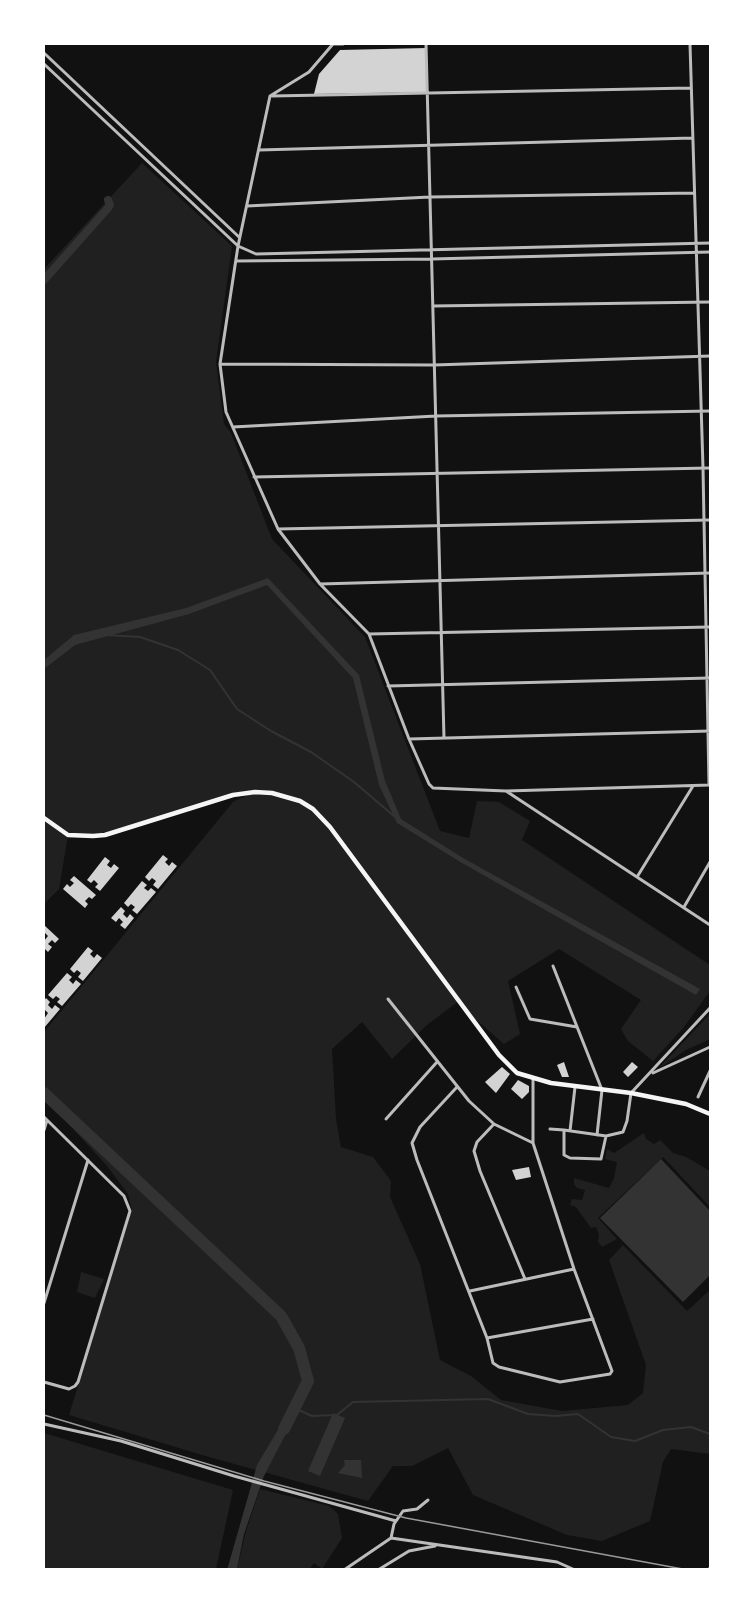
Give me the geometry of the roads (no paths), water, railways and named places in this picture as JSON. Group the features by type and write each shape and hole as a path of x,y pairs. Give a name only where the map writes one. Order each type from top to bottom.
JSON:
{"main road":[{"path":"44,818 68,835 93,836 105,835 233,795 255,792 272,793 300,801 312,809 330,827 499,1055 517,1073 533,1079 575,1087 631,1093 686,1104 711,1114"}],"street":[{"path":"343,44 333,44 309,72 270,96 238,246 220,364 226,412 278,530 320,584 369,634 387,686 429,784 433,788 506,791 710,785 708,627 690,44"},
{"path":"426,44 444,738"},
{"path":"44,53 240,237"},
{"path":"44,64 238,246 256,254 711,243"},
{"path":"270,96 691,88"},
{"path":"259,150 692,138"},
{"path":"247,206 430,197 694,193"},
{"path":"237,261 711,252"},
{"path":"433,306 711,302"},
{"path":"220,364 435,364 711,357"},
{"path":"232,427 436,416 711,411"},
{"path":"254,477 711,468"},
{"path":"278,530 711,520"},
{"path":"320,584 711,573"},
{"path":"369,634 708,627"},
{"path":"387,686 709,678"},
{"path":"409,739 709,731"},
{"path":"637,877 693,786"},
{"path":"506,791 711,925"},
{"path":"684,907 711,862"},
{"path":"554,966 602,1090 597,1135"},
{"path":"516,987 530,1019 578,1028"},
{"path":"388,999 457,1087 494,1124 533,1143"},
{"path":"550,1129 606,1136 621,1134 625,1130 631,1093 711,1008"},
{"path":"651,1073 711,1047"},
{"path":"386,1119 437,1062"},
{"path":"698,1097 711,1071"},
{"path":"457,1087 420,1127 412,1143 470,1291 487,1338 491,1359 499,1367 560,1382 612,1373 574,1269 533,1143 533,1079"},
{"path":"570,1131 575,1087"},
{"path":"44,1130 45,1119"},
{"path":"44,1382 69,1389 78,1382 130,1211 124,1196 45,1119"},
{"path":"494,1124 477,1142 474,1151 480,1171 525,1279"},
{"path":"564,1130 563,1152 570,1158 601,1159 606,1136"},
{"path":"44,1303 88,1160"},
{"path":"470,1291 574,1269"},
{"path":"487,1338 593,1319"},
{"path":"44,1424 121,1441 248,1480 396,1521"},
{"path":"344,1569 391,1538 396,1521 403,1511 417,1509 428,1500"},
{"path":"391,1538 557,1562 575,1569"},
{"path":"378,1569 409,1551 440,1545"}],"waterway":[{"path":"44,280 108,208 110,205 108,200"},
{"path":"106,635 140,637 178,650 210,670 237,709 271,731 311,752 354,782 395,817"},
{"path":"44,1093 281,1316 299,1348 308,1381 284,1429"},
{"path":"294,1408 312,1416 337,1415 353,1402 488,1399 528,1414 555,1416 578,1414 611,1437 635,1441 663,1430 691,1427 710,1434"}],"tram line":[{"path":"44,1415 264,1481 406,1518 688,1570"}]}
